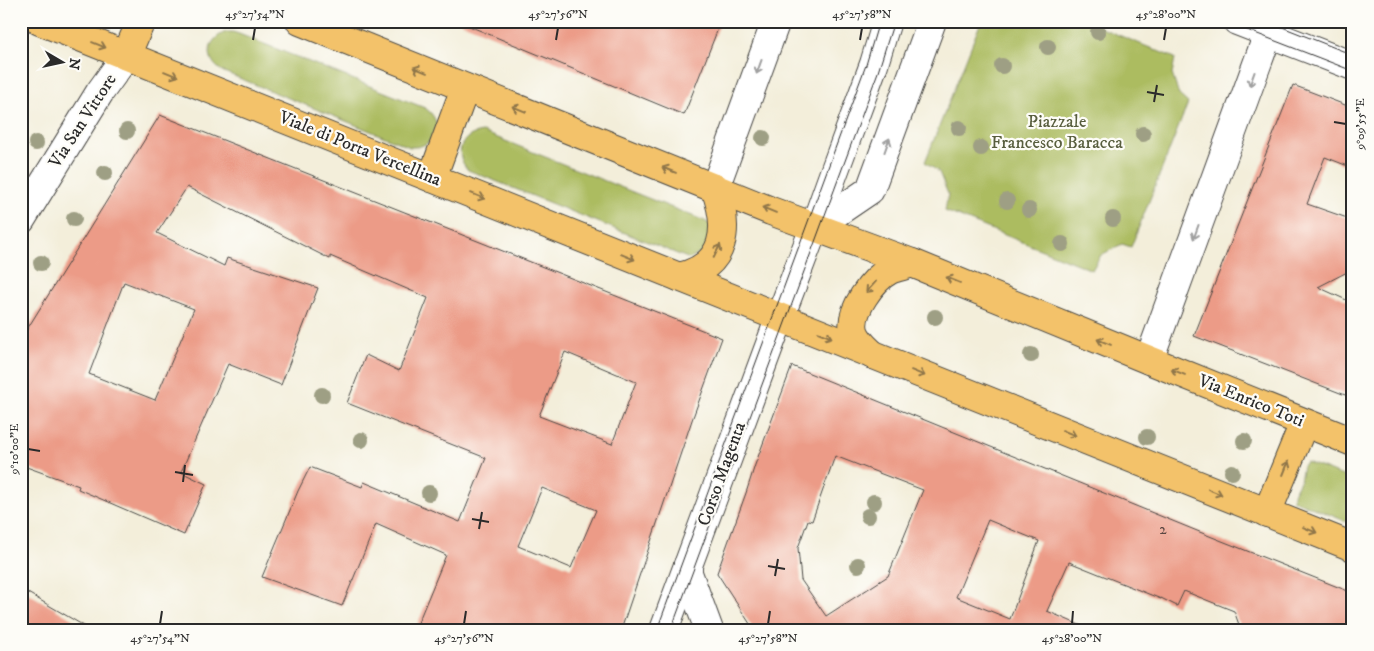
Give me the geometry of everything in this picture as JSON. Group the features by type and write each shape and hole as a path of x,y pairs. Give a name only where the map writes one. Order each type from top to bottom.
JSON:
{"main road":[{"name":"Viale di Porta Vercellina","path":"40,21 679,277"},
{"name":"Via San Vittore","path":"126,56 141,21"},
{"path":"300,21 814,228 912,263 1149,360"},
{"path":"432,178 465,88"},
{"path":"679,277 692,274 711,262 717,254 724,229 715,188"},
{"path":"872,355 857,338 853,329 856,310 866,292 879,278 890,270 912,263"},
{"path":"679,277 1353,547"},
{"name":"Via Enrico Toti","path":"1149,360 1353,442"},
{"path":"1268,513 1304,423"}],"street":[{"path":"715,188 776,21"},
{"path":"780,317 874,64 887,21"},
{"path":"814,228 870,190 932,21"},
{"path":"1237,21 1353,66"},
{"path":"1149,360 1268,34"},
{"name":"Via San Vittore","path":"21,220 100,92 126,56"},
{"name":"Corso Magenta","path":"664,630 780,317"},
{"path":"688,565 688,573 709,630"}],"green space":[{"name":"Piazzale Francesco Baracca","path":"986,21 1084,21 1175,58 1172,74 1179,95 1188,103 1131,247 1122,244 1101,255 1092,270 945,211 948,194 939,172 925,162 980,24 982,25"},
{"path":"226,32 239,34 425,108 432,114 435,121 437,127 435,134 426,144 419,147 410,147 224,72 213,63 210,51 214,40"},
{"path":"483,132 705,221 711,225 716,244 690,259 468,170 463,164 461,157 462,145 469,136"},
{"path":"1307,462 1353,480 1353,524 1293,500 1293,494 1300,481 1303,465"}],"building":[{"path":"457,21 721,21 684,115"},
{"path":"1293,85 1353,108 1353,168 1325,157 1307,204 1353,220 1353,269 1318,287 1353,303 1353,398 1194,336"},
{"path":"160,115 722,338 692,420 621,630 415,630 446,555 376,524 342,606 262,577 310,467 362,487 364,482 460,522 486,458 347,403 366,355 399,371 428,298 330,256 330,259 187,187 157,233 224,266 227,258 318,288 281,385 228,364 181,472 206,484 184,535 78,489 79,486 21,465 21,339","holes":["124,282 194,309 155,400 89,374","565,352 636,382 612,444 539,416","542,488 596,510 571,568 518,546"]},
{"path":"792,366 1353,593 1353,630 1241,630 1234,611 1184,591 1177,606 1069,562 1047,611 1091,630 754,630 717,573","holes":["835,456 923,490 888,576 826,616 801,580 798,548 808,520 812,521","988,520 1039,541 1010,619 956,597"]},
{"path":"21,589 91,630 21,630"}],"tram line":[{"path":"657,630 866,65 879,21"},
{"path":"671,630 878,72 894,21"},
{"path":"1224,21 1353,71"},
{"path":"1267,21 1353,55"}]}
